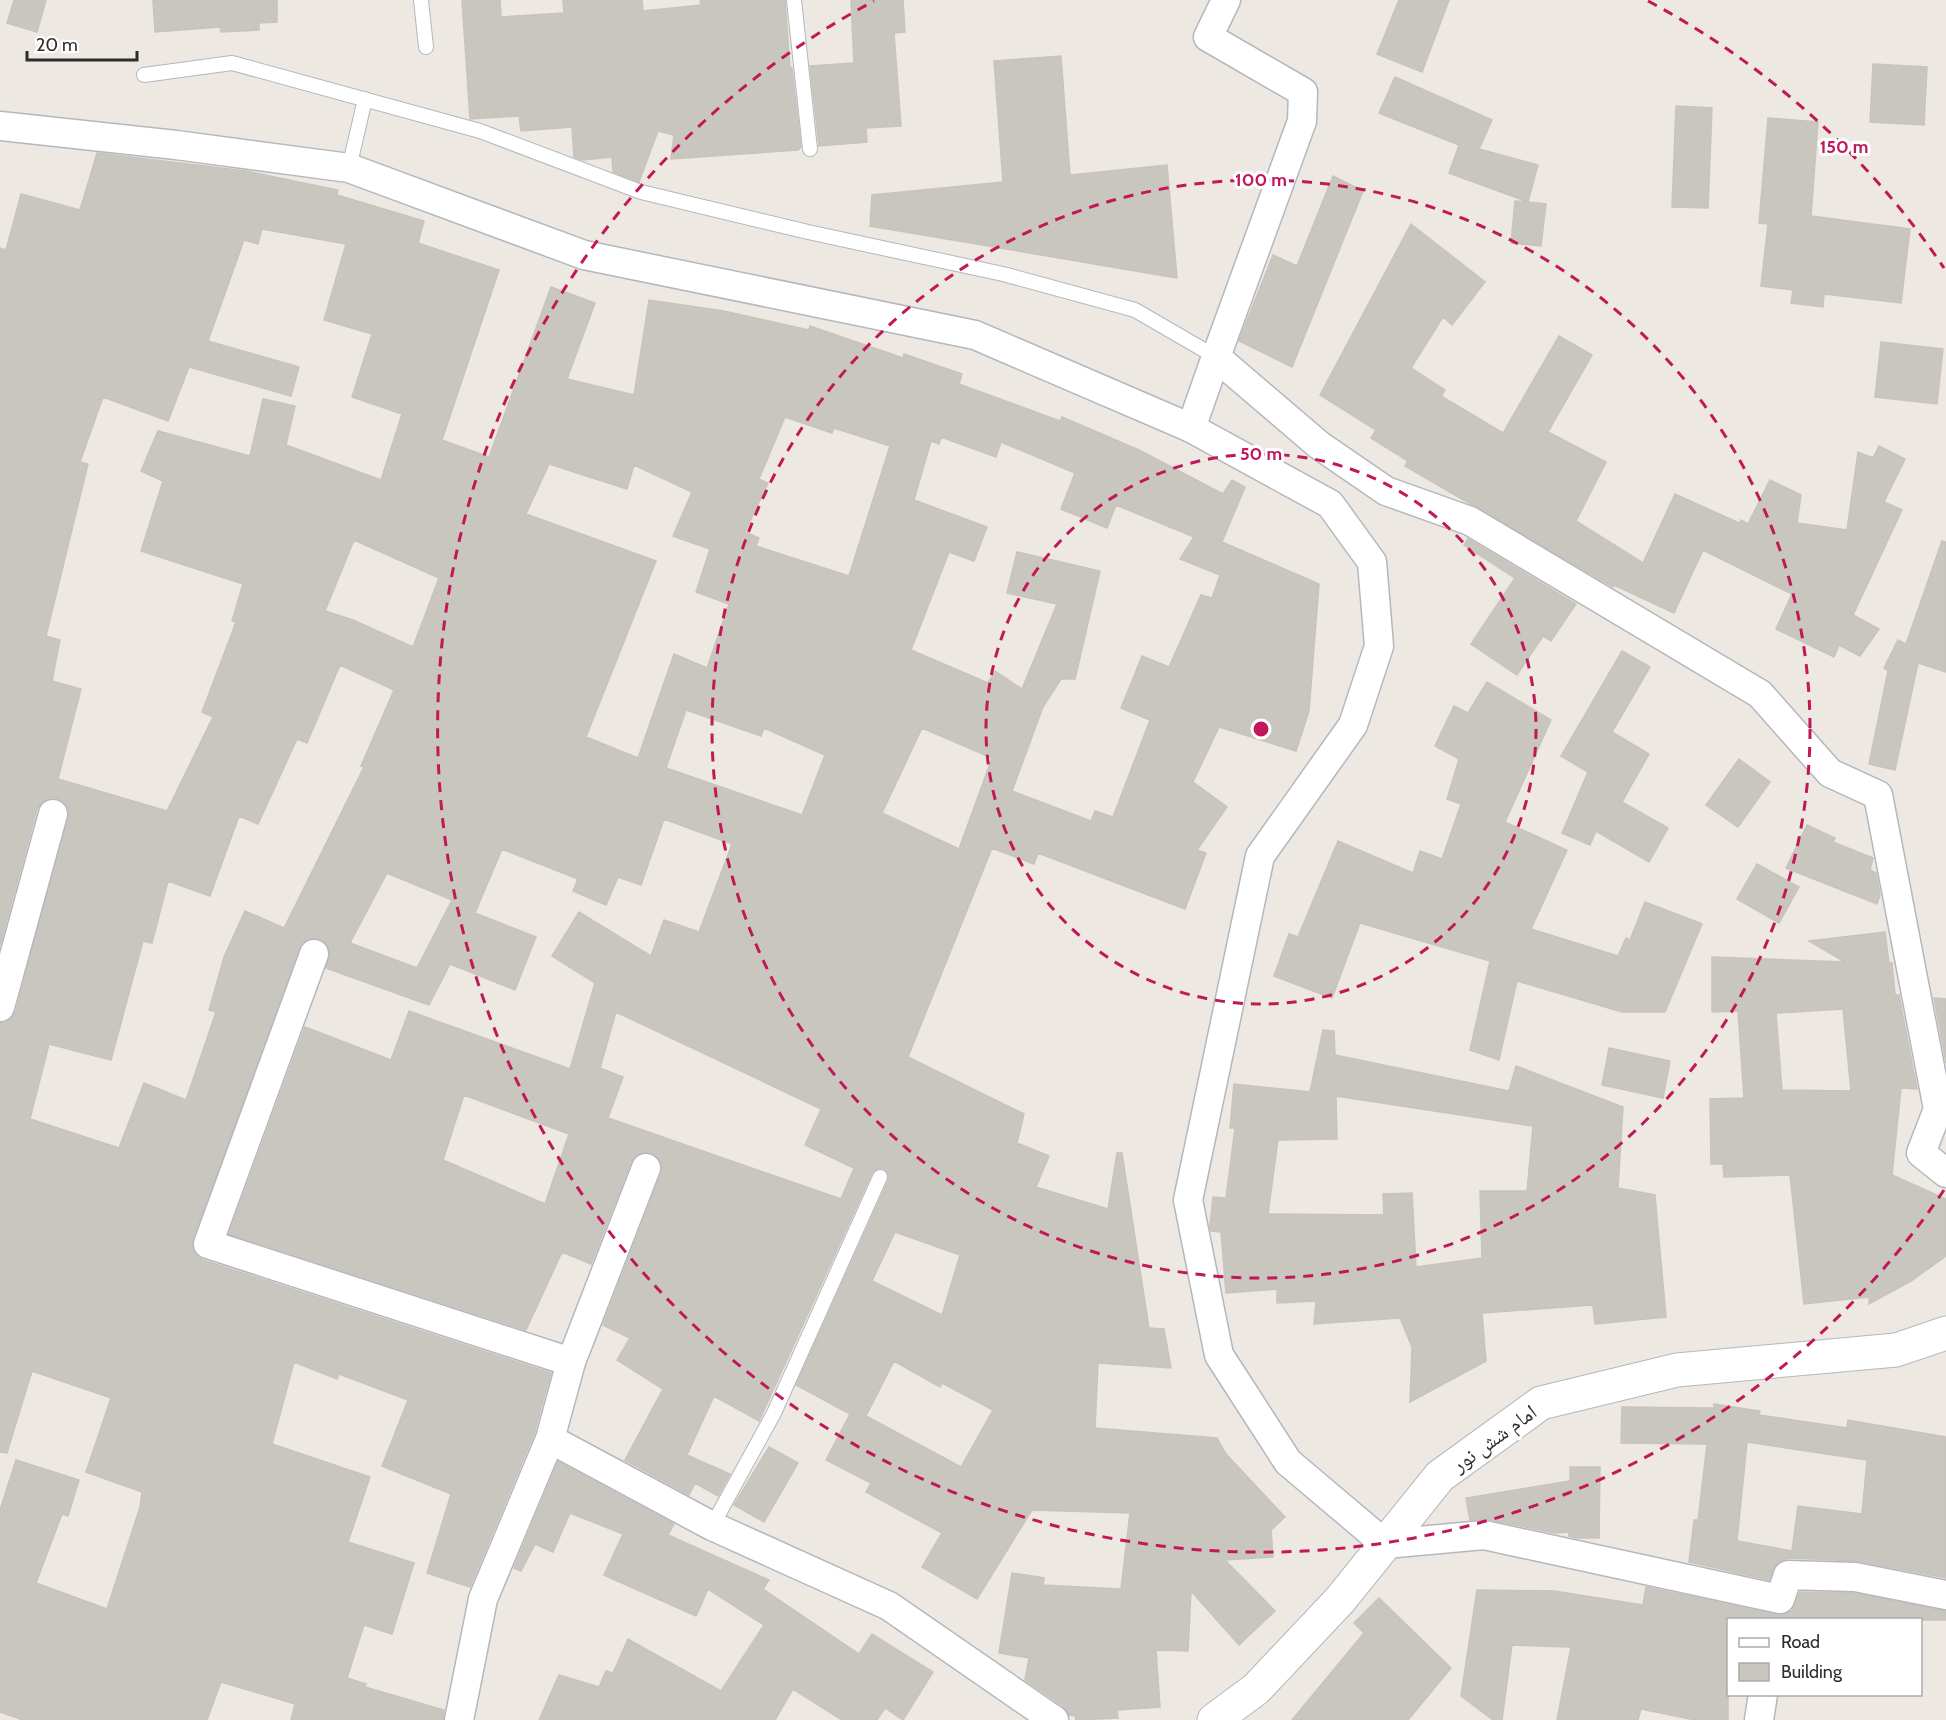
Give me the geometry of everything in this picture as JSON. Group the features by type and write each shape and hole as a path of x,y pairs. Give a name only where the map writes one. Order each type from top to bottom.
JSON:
{"street":[{"path":"1191,428 1302,121 1303,92 1209,37 1226,0"},
{"path":"0,126 176,145 349,168 584,255 975,335 1191,428 1330,504 1372,562 1379,646 1353,725 1260,856 1188,1200 1219,1355 1288,1462 1385,1544 1484,1535 1778,1609 1788,1575 1855,1577 1946,1595"},
{"path":"1216,357 1319,445 1386,491 1470,521 1760,694 1830,773 1878,795 1938,1109 1921,1153 1946,1173"},
{"path":"0,1007 53,814"},
{"path":"314,954 208,1244 571,1362"},
{"path":"459,1720 483,1599 550,1439 571,1362 646,1168"},
{"name":"امام شش نور","path":"1214,1720 1256,1689 1340,1600 1440,1476 1541,1403 1677,1370 1896,1350 1946,1333"},
{"path":"550,1439 712,1526 889,1606 1054,1720"},
{"path":"1759,1720 1763,1696"}],"lane":[{"path":"421,0 426,47"},
{"path":"794,0 810,149"},
{"path":"144,75 232,63 480,131 641,192 808,232 1003,274 1135,310 1216,357"},
{"path":"349,168 365,99"},
{"path":"712,1526 774,1413 880,1177"}],"building":[{"path":"14,0 46,0 37,32 7,23"},
{"path":"153,0 277,0 277,22 259,23 259,30 221,32 220,27 155,32"},
{"path":"462,0 500,0 501,17 564,13 563,0 642,0 643,11 701,5 700,0 785,0 790,68 792,68 801,147 798,150 671,159 674,135 658,131 639,182 613,172 612,157 583,160 574,157 572,127 521,131 519,116 470,119"},
{"path":"851,0 903,0 905,32 894,33 901,126 866,128 867,142 819,146 810,66 854,63"},
{"path":"1399,0 1449,0 1422,72 1377,54"},
{"path":"1061,56 1070,175 1167,165 1177,278 870,226 872,195 1003,182 994,61"},
{"path":"1873,64 1927,67 1924,125 1870,122"},
{"path":"1395,77 1492,120 1479,149 1538,165 1528,202 1449,173 1459,145 1379,113"},
{"path":"1676,106 1712,108 1708,208 1672,207"},
{"path":"1768,118 1818,122 1811,216 1910,229 1901,303 1824,294 1823,307 1791,303 1793,290 1761,286 1768,224 1759,223"},
{"path":"97,153 246,171 338,190 337,195 424,221 418,243 499,270 442,440 489,457 551,287 595,303 567,379 634,395 649,300 724,311 809,330 810,326 903,358 904,354 962,374 959,384 1060,421 1062,417 1139,450 1223,494 1232,480 1245,487 1222,542 1319,584 1309,711 1296,751 1219,727 1193,782 1227,807 1197,850 1206,853 1185,909 1038,853 1034,864 992,848 908,1057 1024,1114 1017,1143 1049,1156 1036,1187 1108,1209 1117,1153 1122,1153 1149,1328 1164,1329 1171,1368 1098,1363 1095,1428 1217,1438 1226,1454 1285,1517 1271,1530 1273,1557 1225,1560 1275,1611 1239,1645 1191,1591 1188,1651 1156,1650 1160,1707 1117,1710 1118,1718 1076,1720 1075,1716 1069,1715 1063,1706 1025,1680 1029,1658 999,1653 1012,1573 1044,1578 1043,1585 1121,1589 1130,1513 1032,1510 977,1599 922,1567 942,1533 866,1492 871,1483 826,1460 850,1414 796,1385 888,1181 889,1176 884,1169 879,1168 872,1173 759,1421 714,1396 687,1455 730,1474 718,1496 695,1483 689,1495 625,1460 663,1389 617,1360 630,1338 603,1325 661,1174 662,1165 652,1153 643,1152 631,1162 591,1264 562,1252 526,1330 229,1234 305,1027 391,1060 409,1011 570,1069 595,983 552,956 579,912 651,956 664,920 699,932 732,844 664,819 641,885 618,877 606,905 573,891 578,879 502,849 475,913 536,937 515,990 450,964 429,1005 326,968 330,952 326,943 312,938 303,942 193,1238 192,1246 195,1254 203,1260 551,1373 534,1434 470,1587 427,1573 451,1494 382,1466 408,1400 339,1374 337,1379 294,1362 272,1444 370,1477 348,1542 414,1563 392,1634 364,1625 347,1678 366,1684 365,1687 444,1710 443,1720 291,1720 295,1704 221,1682 207,1720 23,1720 0,1712 0,1510 16,1460 79,1480 68,1516 62,1514 36,1583 107,1609 140,1507 142,1492 86,1472 111,1398 32,1371 7,1453 0,1452 0,1023 11,1019 16,1011 69,810 65,803 57,798 48,798 37,809 0,945 0,248 6,250 21,194 80,210","holes":["262,229 346,244 324,320 372,334 352,397 402,414 381,480 286,445 295,406 263,399 250,456 158,431 141,471 163,481 141,551 243,584 232,621 236,622 202,712 213,717 167,811 58,779 81,689 52,681 60,640 46,636 88,464 80,462 103,397 168,421 189,367 291,396 299,367 208,341 244,240 258,244","785,417 832,433 834,428 890,446 849,576 756,546 759,538 745,532 768,483 759,479","941,437 996,457 1001,442 1075,473 1061,509 1107,528 1116,505 1194,537 1180,559 1220,575 1212,598 1201,595 1169,667 1142,656 1121,708 1150,720 1113,817 1095,811 1091,821 1012,791 1043,707 1061,679 1075,679 1100,571 1017,552 1007,593 1057,604 1022,689 995,671 988,683 911,650 949,552 974,561 987,527 914,500 931,441 939,444","549,464 627,489 634,465 692,492 673,536 710,549 696,592 729,604 707,668 674,654 638,758 586,737 656,561 526,514","354,540 439,578 413,647 353,620 325,611","340,665 394,690 361,766 364,767 284,928 245,911 224,957 209,1010 216,1012 186,1100 144,1083 119,1148 30,1119 49,1044 111,1060 143,941 152,943 168,881 210,896 239,816 258,824 297,739 307,743","686,710 761,736 764,728 825,755 802,815 666,768","922,728 992,758 959,849 882,813","387,873 452,900 417,968 350,943","616,1012 821,1109 805,1145 854,1168 841,1199 608,1118 623,1077 600,1068","464,1095 569,1134 545,1204 443,1160","895,1232 960,1255 942,1315 872,1281","894,1361 940,1387 942,1383 993,1410 961,1467 866,1416"]},
{"path":"1333,176 1363,191 1292,367 1239,341 1273,255 1297,266"},
{"path":"1515,201 1546,204 1541,246 1511,243"},
{"path":"1411,224 1485,282 1452,325 1443,317 1411,368 1445,390 1441,396 1503,433 1559,336 1592,355 1548,432 1606,462 1576,521 1643,563 1675,494 1739,523 1741,520 1748,524 1770,480 1801,495 1797,523 1847,530 1858,452 1873,458 1879,446 1905,459 1884,502 1902,510 1853,615 1879,629 1860,656 1839,645 1834,657 1776,629 1792,594 1703,550 1674,613 1614,585 1613,587 1405,466 1408,461 1371,438 1376,430 1320,395"},
{"path":"1881,342 1943,349 1937,404 1875,397"},
{"path":"1468,539 1576,604 1551,641 1543,636 1517,675 1471,644 1515,578 1464,545"},
{"path":"1942,541 1946,542 1946,672 1918,663 1895,770 1869,764 1888,671 1884,668 1898,640 1906,644"},
{"path":"1622,651 1650,667 1612,732 1649,754 1622,802 1668,828 1649,862 1596,831 1590,845 1562,833 1588,772 1561,756"},
{"path":"1487,682 1551,720 1505,822 1567,850 1531,929 1618,956 1626,938 1630,940 1645,902 1702,924 1665,1012 1622,1012 1517,981 1499,1060 1470,1050 1490,961 1360,923 1332,998 1274,976 1289,934 1298,937 1338,841 1413,873 1420,851 1442,859 1461,804 1447,799 1459,759 1435,746 1454,706 1468,713"},
{"path":"1739,759 1770,782 1738,827 1706,805"},
{"path":"1807,825 1835,838 1833,842 1873,858 1870,870 1876,873 1880,895 1877,904 1786,868"},
{"path":"1757,864 1799,887 1779,923 1737,899"},
{"path":"1885,932 1889,963 1892,963 1895,995 1899,995 1917,1089 1901,1088 1892,1175 1946,1199 1946,1256 1911,1281 1869,1304 1869,1297 1804,1304 1790,1175 1724,1177 1723,1164 1711,1164 1710,1099 1744,1098 1738,1011 1712,1012 1712,957 1845,962 1809,941","holes":["1843,1009 1851,1091 1782,1090 1776,1013"]},
{"path":"1934,998 1946,999 1946,1063"},
{"path":"1323,1030 1334,1031 1335,1055 1509,1091 1516,1066 1623,1107 1618,1188 1655,1195 1666,1317 1595,1324 1593,1305 1482,1313 1486,1361 1410,1402 1412,1347 1400,1318 1314,1324 1316,1301 1277,1303 1277,1289 1226,1293 1221,1232 1211,1231 1210,1226 1213,1197 1226,1198 1235,1128 1230,1128 1234,1084 1310,1092","holes":["1336,1096 1533,1126 1527,1191 1480,1191 1482,1258 1416,1267 1412,1193 1383,1194 1384,1215 1268,1214 1278,1140 1337,1139"]},
{"path":"1609,1048 1670,1061 1663,1098 1602,1085"},
{"path":"1714,1404 1760,1411 1759,1415 1847,1428 1848,1420 1946,1437 1946,1578 1858,1561 1788,1558 1778,1562 1769,1580 1689,1562 1694,1520 1698,1520 1707,1444 1621,1443 1622,1407 1714,1408","holes":["1747,1442 1867,1460 1862,1514 1798,1506 1792,1551 1737,1541"]},
{"path":"769,1447 798,1463 764,1522 734,1505"},
{"path":"558,1462 674,1524 668,1535 769,1580 763,1589 859,1654 872,1634 933,1672 903,1720 885,1708 877,1720 842,1720 793,1689 775,1720 539,1720 559,1675 599,1687 606,1671 613,1673 628,1639 721,1691 764,1625 708,1589 696,1616 604,1575 623,1534 570,1513 553,1552 535,1544 521,1571 514,1568"},
{"path":"1570,1467 1600,1467 1599,1538 1576,1538 1569,1536 1569,1532 1555,1533 1487,1519 1470,1520 1466,1498 1570,1481"},
{"path":"1646,1587 1777,1615 1792,1611 1800,1592 1853,1593 1946,1611 1946,1620 1727,1618 1728,1720 1695,1720 1641,1709 1638,1720 1557,1720 1571,1647 1512,1645 1502,1720 1493,1720 1461,1696 1477,1590 1554,1591 1643,1605"},
{"path":"1379,1598 1451,1668 1408,1720 1292,1720 1364,1633 1354,1623"}]}
